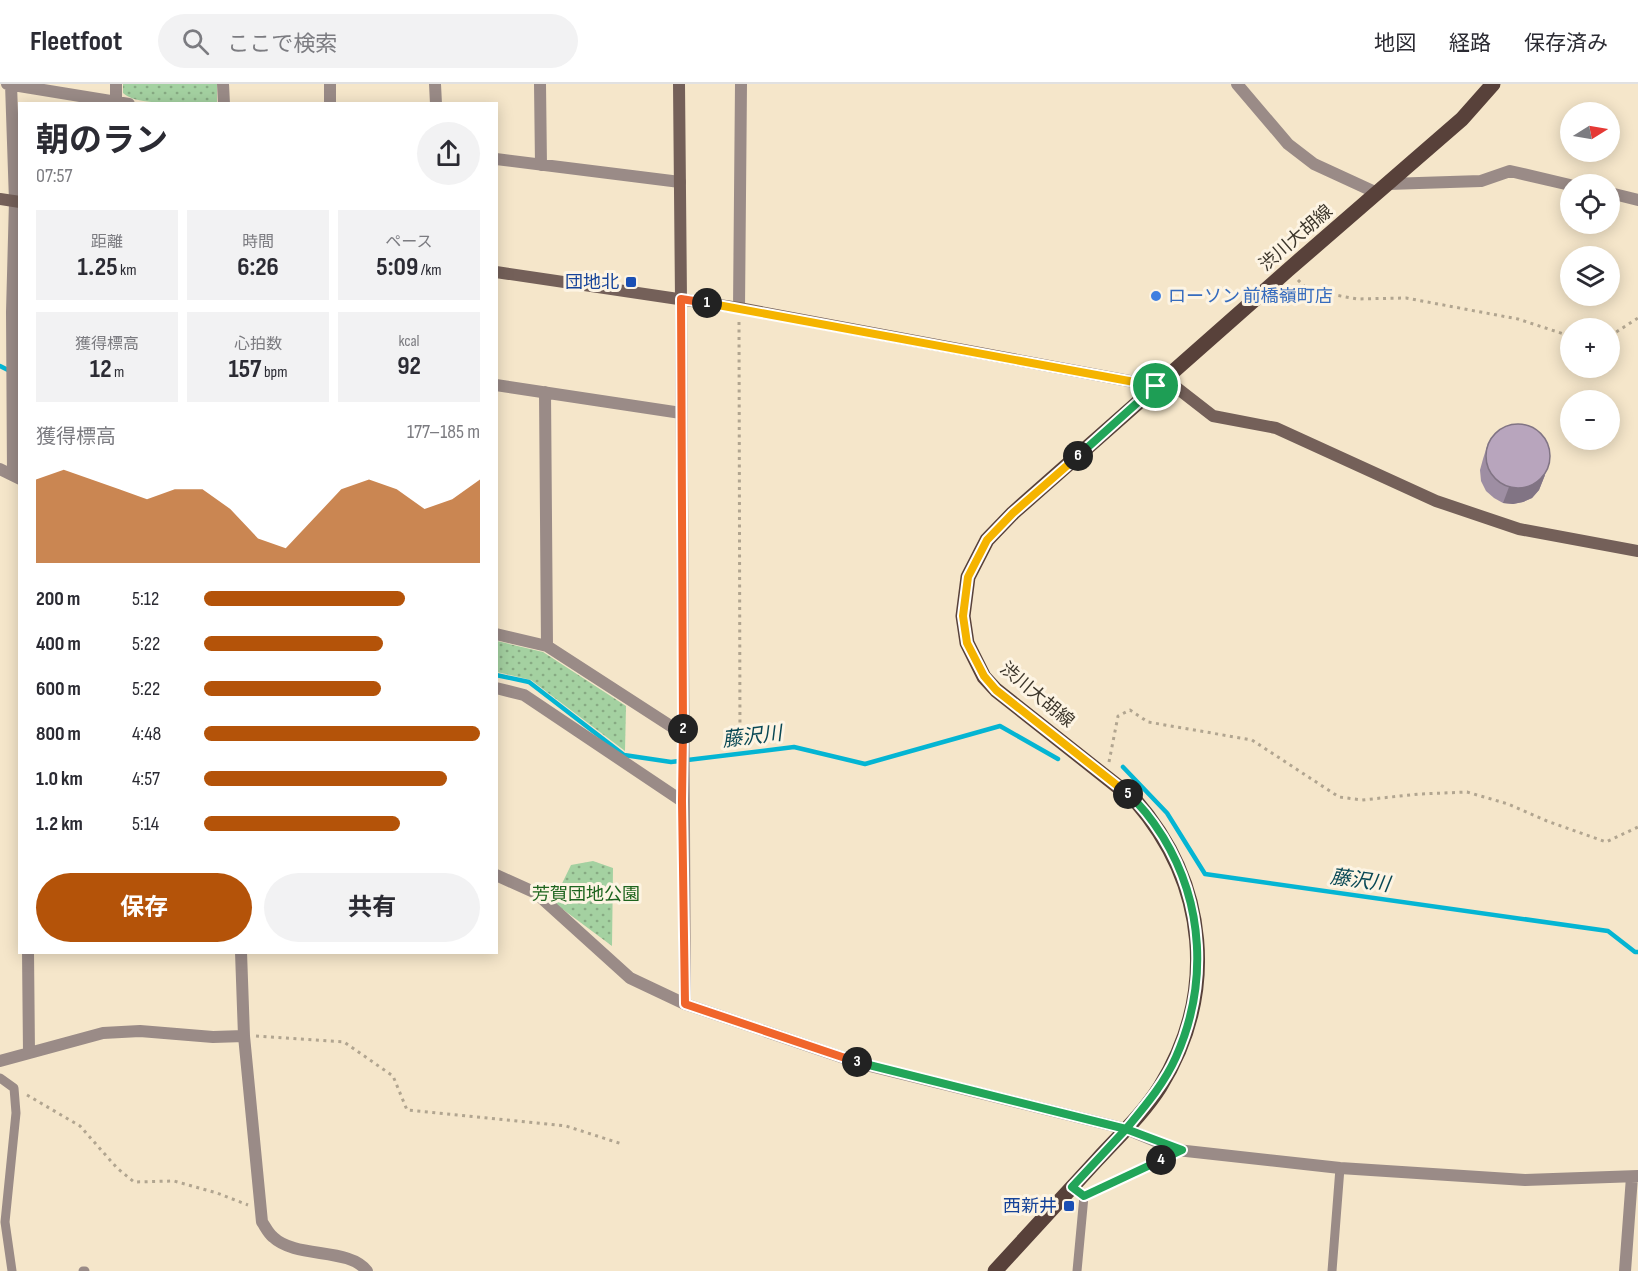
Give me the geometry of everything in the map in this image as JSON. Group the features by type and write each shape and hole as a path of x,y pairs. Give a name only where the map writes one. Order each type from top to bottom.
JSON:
{"main road":[{"name":"渋川大胡線","path":"995,1271 1078,1191 1159,1089 1186,1033 1197,991 1197,942 1190,895 1172,851 1150,818 1135,800 1107,776 1018,708 984,676 967,643 963,616 968,577 987,540 1013,513 1462,119 1493,84"}],"street":[{"path":"0,470 16,477 10,380 16,312 17,202 9,84 117,102"},
{"path":"116,84 123,102"},
{"path":"224,84 224,102"},
{"path":"330,84 330,102"},
{"path":"435,84 436,102"},
{"path":"540,84 541,165"},
{"path":"679,84 685,1004"},
{"path":"739,308 741,84"},
{"path":"1236,84 1288,144 1314,164 1383,189 1481,181 1510,171 1560,182"},
{"path":"498,159 680,183"},
{"path":"1620,196 1638,200"},
{"path":"0,199 17,202"},
{"path":"498,272 739,308 1156,386 1177,388 1213,416 1276,428 1436,501 1519,529 1638,551"},
{"path":"498,385 681,413"},
{"path":"545,392 547,646"},
{"path":"498,634 547,646 683,734"},
{"path":"498,688 524,695 682,801"},
{"path":"498,876 536,893 630,978 685,1004 862,1064 1126,1129 1182,1150 1340,1168 1525,1180 1635,1177 1625,1271"},
{"path":"28,954 29,1053"},
{"path":"244,954 244,1036 262,1222 273,1237 292,1247 362,1264 367,1271"},
{"path":"0,1061 103,1033 140,1031 213,1037 244,1036"}],"lane":[{"path":"0,1078 14,1088 16,1113 5,1222 12,1271"},
{"path":"1077,1271 1078,1191 1182,1150"},
{"path":"1332,1271 1340,1168"}],"path":[{"path":"1288,270 1308,290 1357,299 1406,298 1518,318 1560,333"},
{"path":"739,308 740,746"},
{"path":"1620,330 1638,318"},
{"path":"1107,776 1118,716 1130,710 1148,722 1252,740 1339,797 1362,800 1467,792 1508,804 1606,842 1638,827"},
{"path":"244,1036 344,1042 393,1076 407,1110 566,1126 622,1144"},
{"path":"14,1088 80,1126 117,1168 134,1182 174,1181 217,1193 261,1210"}],"green space":[{"path":"123,84 217,84 217,102 153,102 130,97 123,93"},
{"path":"498,641 543,652 626,706 625,751 531,680 498,672"},
{"name":"芳賀団地公園","path":"593,861 613,868 612,946 553,902 571,865"}],"building":[{"path":"1512,424 1524,424 1541,433 1548,444 1550,456 1548,468 1541,479 1524,488 1512,488 1500,483 1491,474 1486,462 1486,450 1491,438 1500,429"}],"waterway":[{"name":"藤沢川","path":"0,366 18,375"},
{"name":"藤沢川","path":"498,675 529,682 624,755 671,762 794,747 865,764 1000,726 1058,759"},
{"name":"藤沢川","path":"1123,767 1167,813 1205,874 1608,931 1638,952"}],"place":[{"name":"団地北","path":"631,282"},
{"name":"ローソン 前橋嶺町店","path":"1156,296"},
{"name":"西新井","path":"1069,1206"}],"route":[{"path":"1156,386 681,299 682,801 685,1004 862,1064 1126,1129 1072,1187 1084,1196 1182,1150 1126,1129 1159,1089 1186,1033 1197,991 1198,964 1195,921 1190,895 1172,851 1135,800 996,690 984,676 967,643 963,616 964,595 968,577 987,540 1013,513 1156,386"}]}
